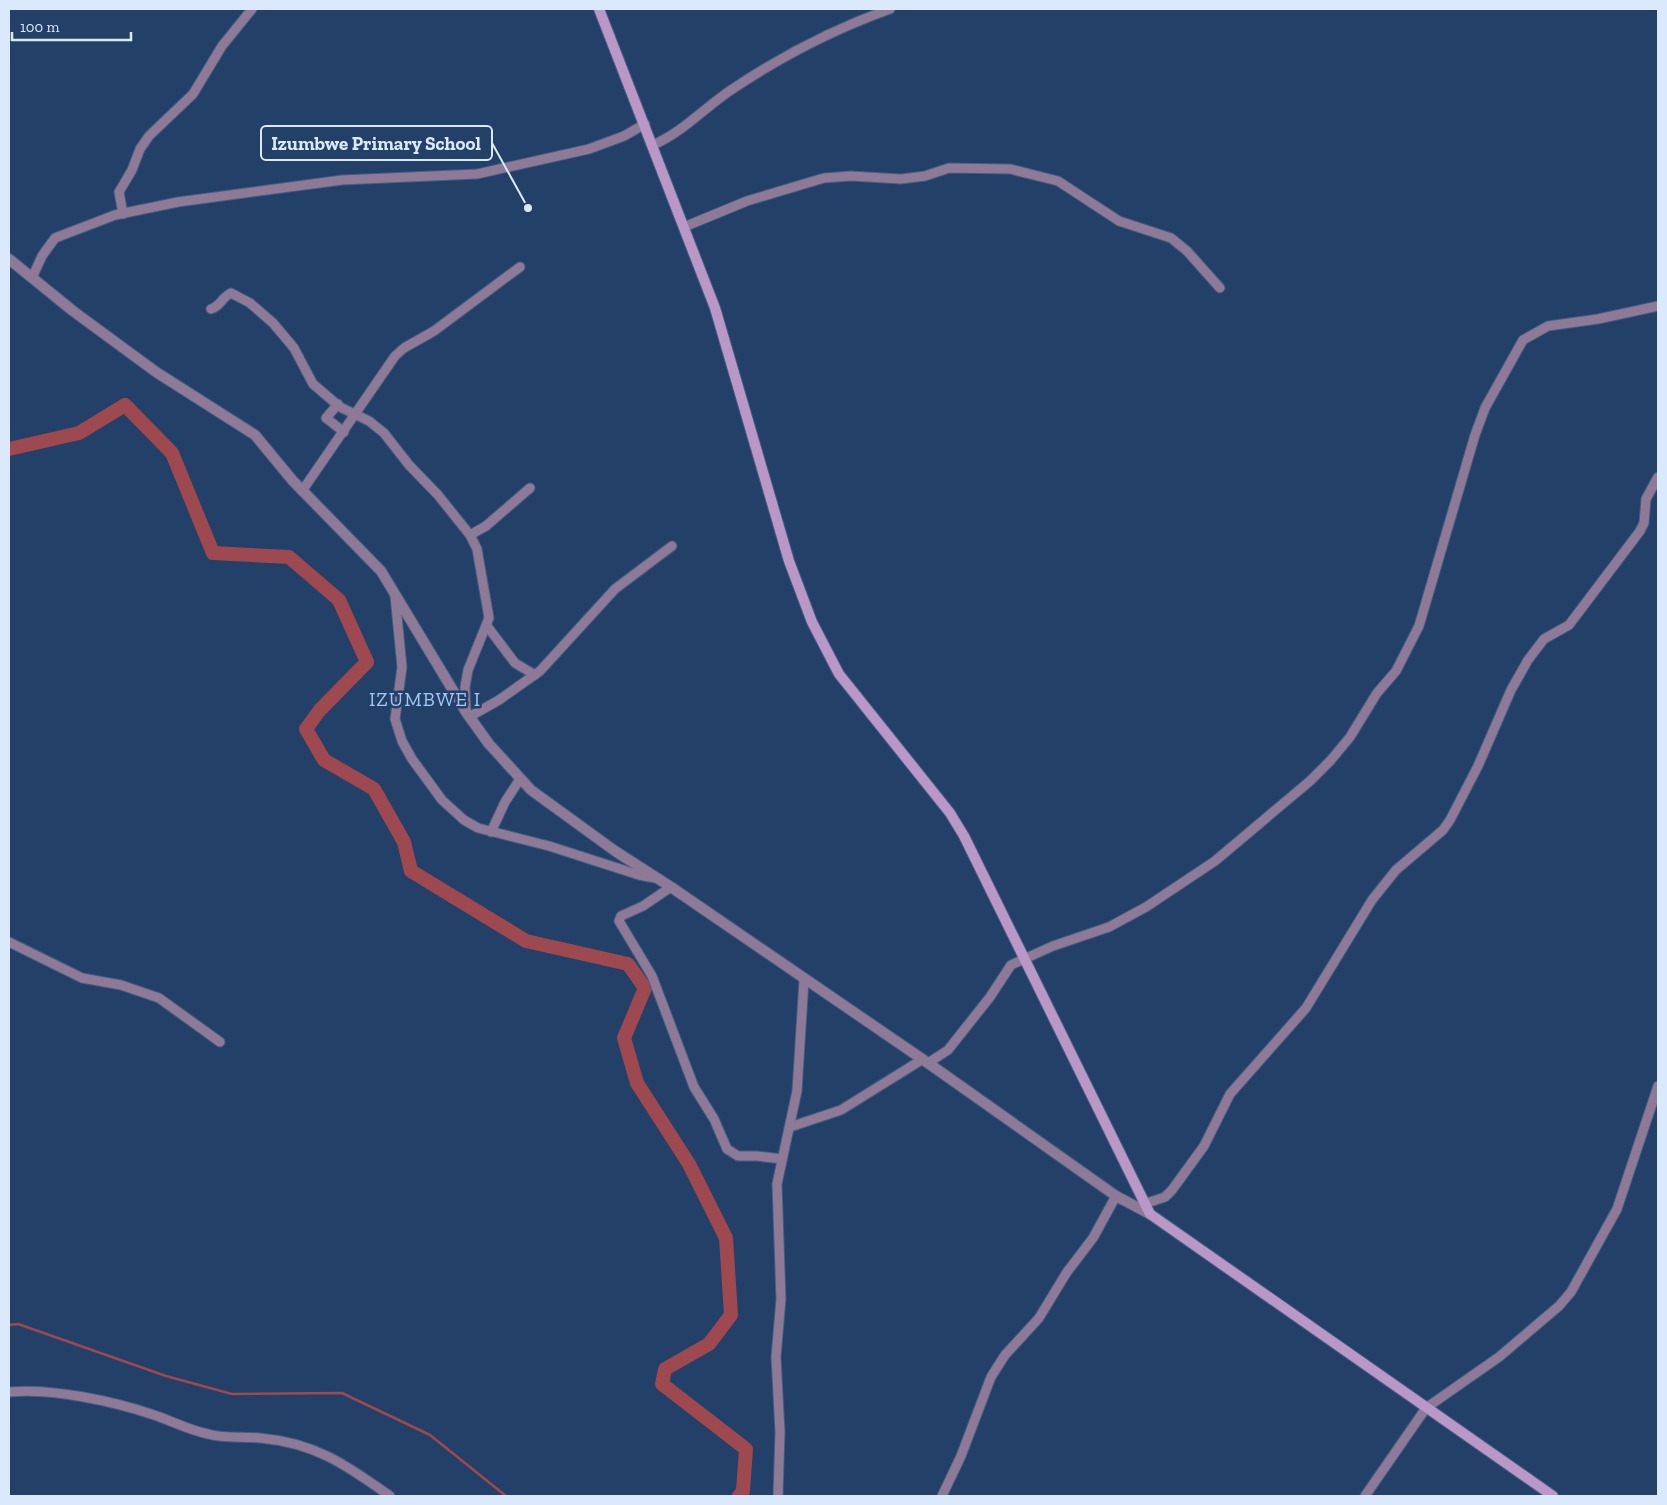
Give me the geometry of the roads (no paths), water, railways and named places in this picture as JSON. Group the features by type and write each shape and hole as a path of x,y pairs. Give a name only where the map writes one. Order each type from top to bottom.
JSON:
{"main road":[{"path":"599,9 645,124 714,308 789,561 820,641 839,674 950,813 971,849 1150,1214 1553,1496"}],"street":[{"path":"123,214 118,195 132,170 140,148 149,136 193,94 222,46 252,9"},
{"path":"653,145 677,132 718,99 758,73 828,34 890,9"},
{"path":"32,278 42,256 55,238 101,219 178,202 342,180 478,174 589,149 624,136 645,124"},
{"path":"684,227 739,204 824,178 851,176 901,179 925,176 949,168 1010,170 1058,181 1119,221 1171,238 1187,251 1220,288"},
{"path":"9,260 118,345 181,390 249,429 302,491 370,558 395,593 468,715 489,744 520,779 556,810 925,1061 1116,1196 1150,1214"},
{"path":"302,491 394,356 434,331 520,266"},
{"path":"211,309 216,307 226,295 231,293 250,303 273,323 288,340 311,381 338,404 384,433 470,535 477,549 489,610 487,626 468,670 465,687 468,715"},
{"path":"790,1127 840,1110 925,1061 948,1050 990,997 1009,968 1024,958 1109,926 1146,907 1214,861 1321,770 1350,737 1377,693 1396,671 1419,626 1475,435 1485,408 1523,340 1548,326 1598,319 1658,306"},
{"path":"338,404 326,418 344,432"},
{"path":"1144,1204 1165,1196 1172,1190 1200,1153 1233,1090 1306,1008 1372,900 1402,864 1446,826 1471,780 1506,700 1523,668 1544,639 1568,625 1640,530 1644,523 1646,499 1658,477"},
{"path":"470,535 486,526 530,488"},
{"path":"468,715 535,675 619,585 672,546"},
{"path":"395,593 402,667 396,719 402,741 418,768 442,800 470,824 491,832 549,846 639,875 656,878"},
{"path":"487,626 514,663 535,675"},
{"path":"491,832 505,802 520,779"},
{"path":"671,887 643,906 621,916 619,921 652,976 692,1082 714,1119 726,1149 738,1156 782,1159"},
{"path":"9,942 82,978 121,985 159,998 220,1042"},
{"path":"778,1496 780,1432 776,1364 781,1299 777,1184 798,1091 804,980"},
{"path":"1365,1496 1426,1408 1499,1357 1559,1306 1571,1292 1617,1209 1658,1086"},
{"path":"942,1496 961,1456 991,1377 1005,1355 1040,1318 1067,1272 1093,1238 1116,1196"},
{"path":"9,1392 37,1391 77,1396 144,1412 210,1435 260,1438 306,1447 340,1461 390,1496"}],"waterway":[{"path":"9,449 79,433 125,405 172,453 213,553 289,557 339,600 367,662 319,711 306,729 324,760 374,789 404,842 411,871 526,941 628,964 645,988 624,1038 637,1083 689,1164 726,1238 731,1315 709,1344 665,1369 662,1384 746,1449 743,1491 739,1496"},
{"path":"9,1325 18,1324 166,1376 232,1394 342,1393 430,1435 506,1496"}],"place":[{"name":"Izumbwe Primary School","path":"528,208"}],"district":[{"name":"IZUMBWE I","path":"425,699"}]}
